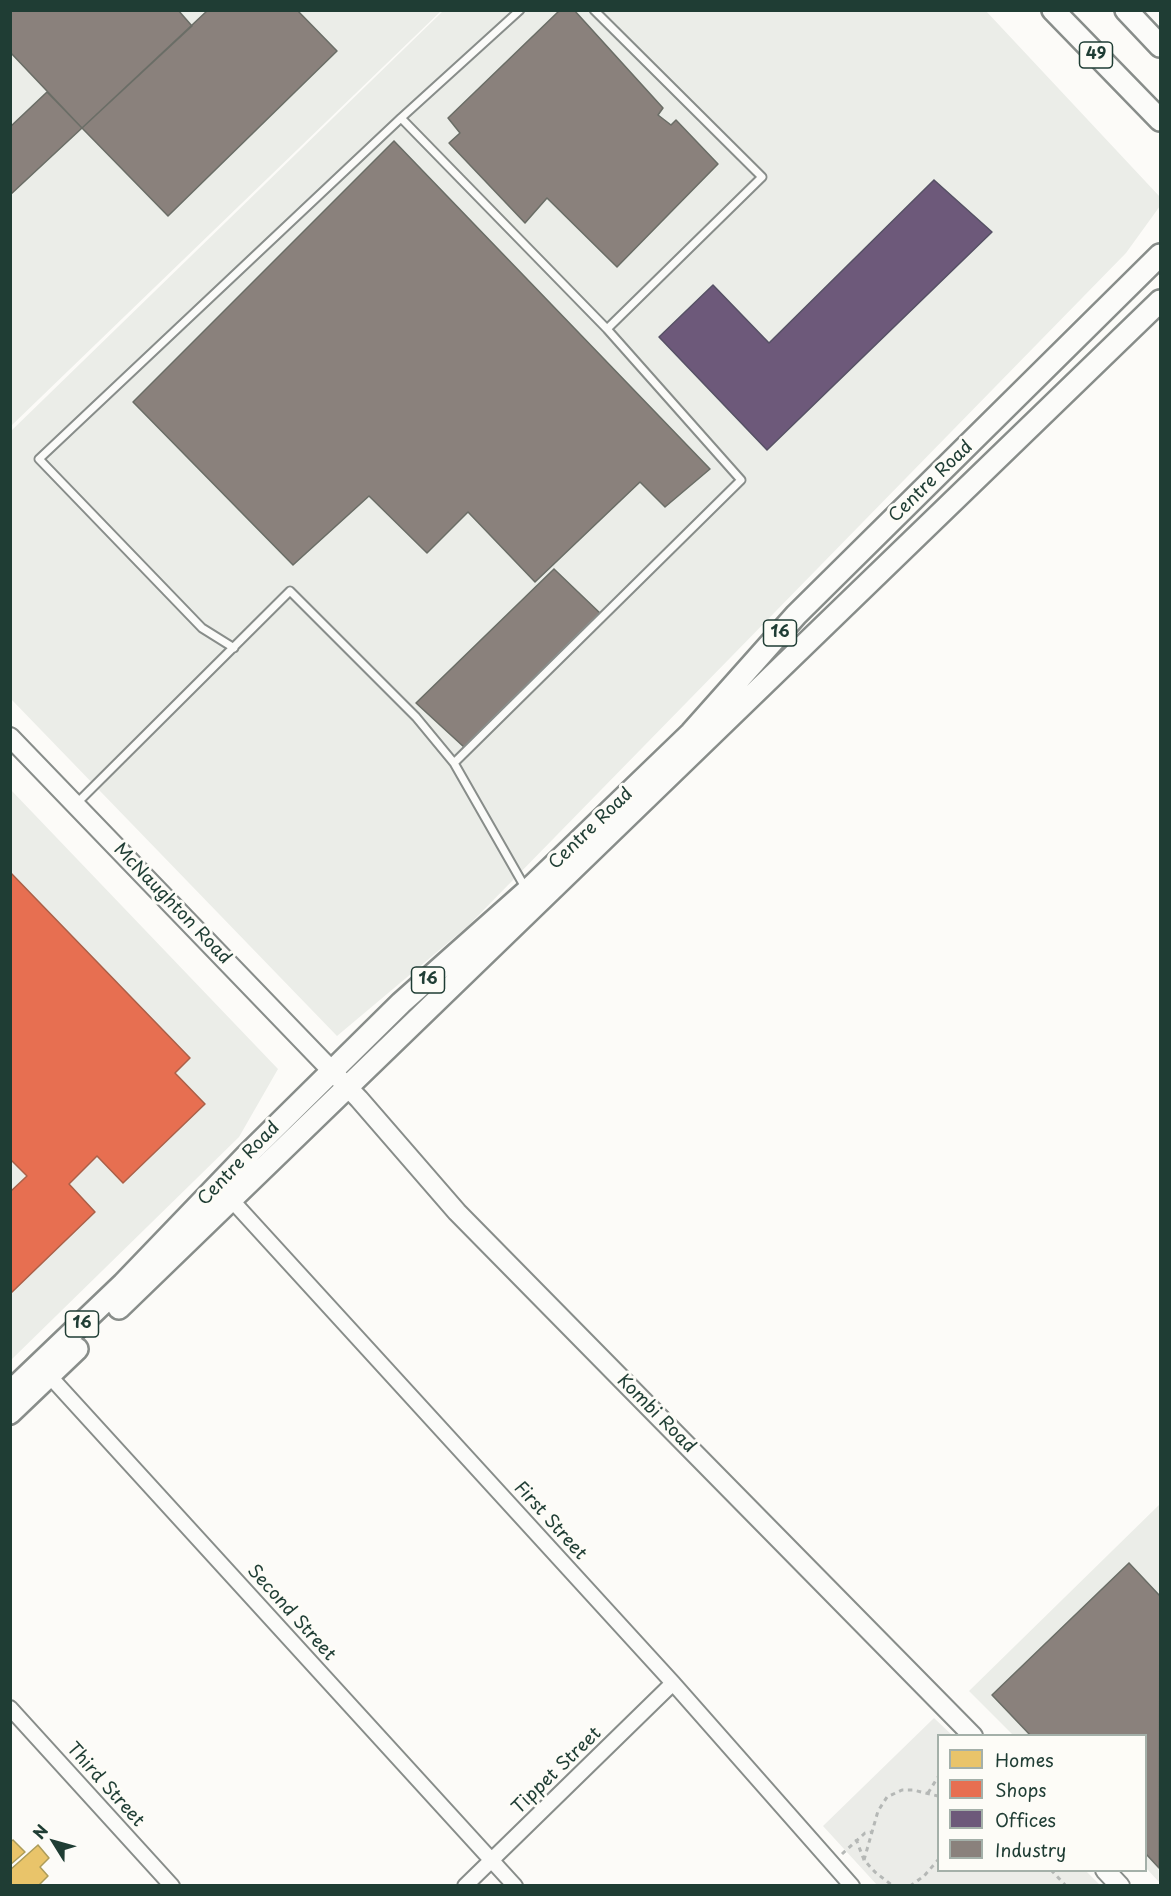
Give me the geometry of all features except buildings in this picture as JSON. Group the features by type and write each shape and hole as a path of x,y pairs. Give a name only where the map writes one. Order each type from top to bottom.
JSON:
{"main road":[{"name":"49","path":"1053,10 1161,120"},
{"path":"1126,10 1161,46"},
{"path":"1144,270 1161,243"},
{"name":"Centre Road","path":"225,1192 332,1071 401,1004 527,891 691,733 796,615 1161,255"},
{"name":"Centre Road","path":"10,1413 45,1370 123,1284 347,1087 1161,301"},
{"name":"McNaughton Road","path":"10,737 347,1087"},
{"name":"Kombi Road","path":"347,1087 457,1212 970,1734"},
{"name":"Centre Road","path":"10,1392 45,1370"},
{"path":"1107,1872 1120,1886"}],"street":[{"name":"First Street","path":"225,1192 674,1683 852,1886"},
{"name":"Second Street","path":"45,1370 515,1886"},
{"name":"Tippet Street","path":"465,1886 674,1683"},
{"name":"Third Street","path":"10,1708 172,1886"}],"lane":[{"path":"234,648 202,628 39,459 401,118 520,10"},
{"path":"594,10 762,177 607,329"},
{"path":"401,118 607,329 741,480 454,763"},
{"path":"76,804 290,591 416,717 454,763 527,891"}],"path":[{"path":"928,1793 937,1780"},
{"path":"864,1860 878,1811 887,1797 902,1790 937,1795"},
{"path":"832,1863 856,1839 872,1832"},
{"path":"856,1839 864,1860 875,1872 894,1886"},
{"path":"910,1886 937,1862"},
{"path":"1053,1872 1066,1886"}],"shaded area":[{"path":"11,11 441,11 11,426"},
{"path":"443,11 986,11 1160,197 1160,206 1126,253 468,926 337,1036 11,699 11,431"},
{"path":"11,790 278,1069 239,1137 11,1360"},
{"path":"1160,1504 1160,1883 1147,1869 1147,1734 1012,1734 969,1691"},
{"path":"934,1718 951,1734 937,1734 937,1872 1087,1872 1100,1885 877,1885 823,1826"}]}
